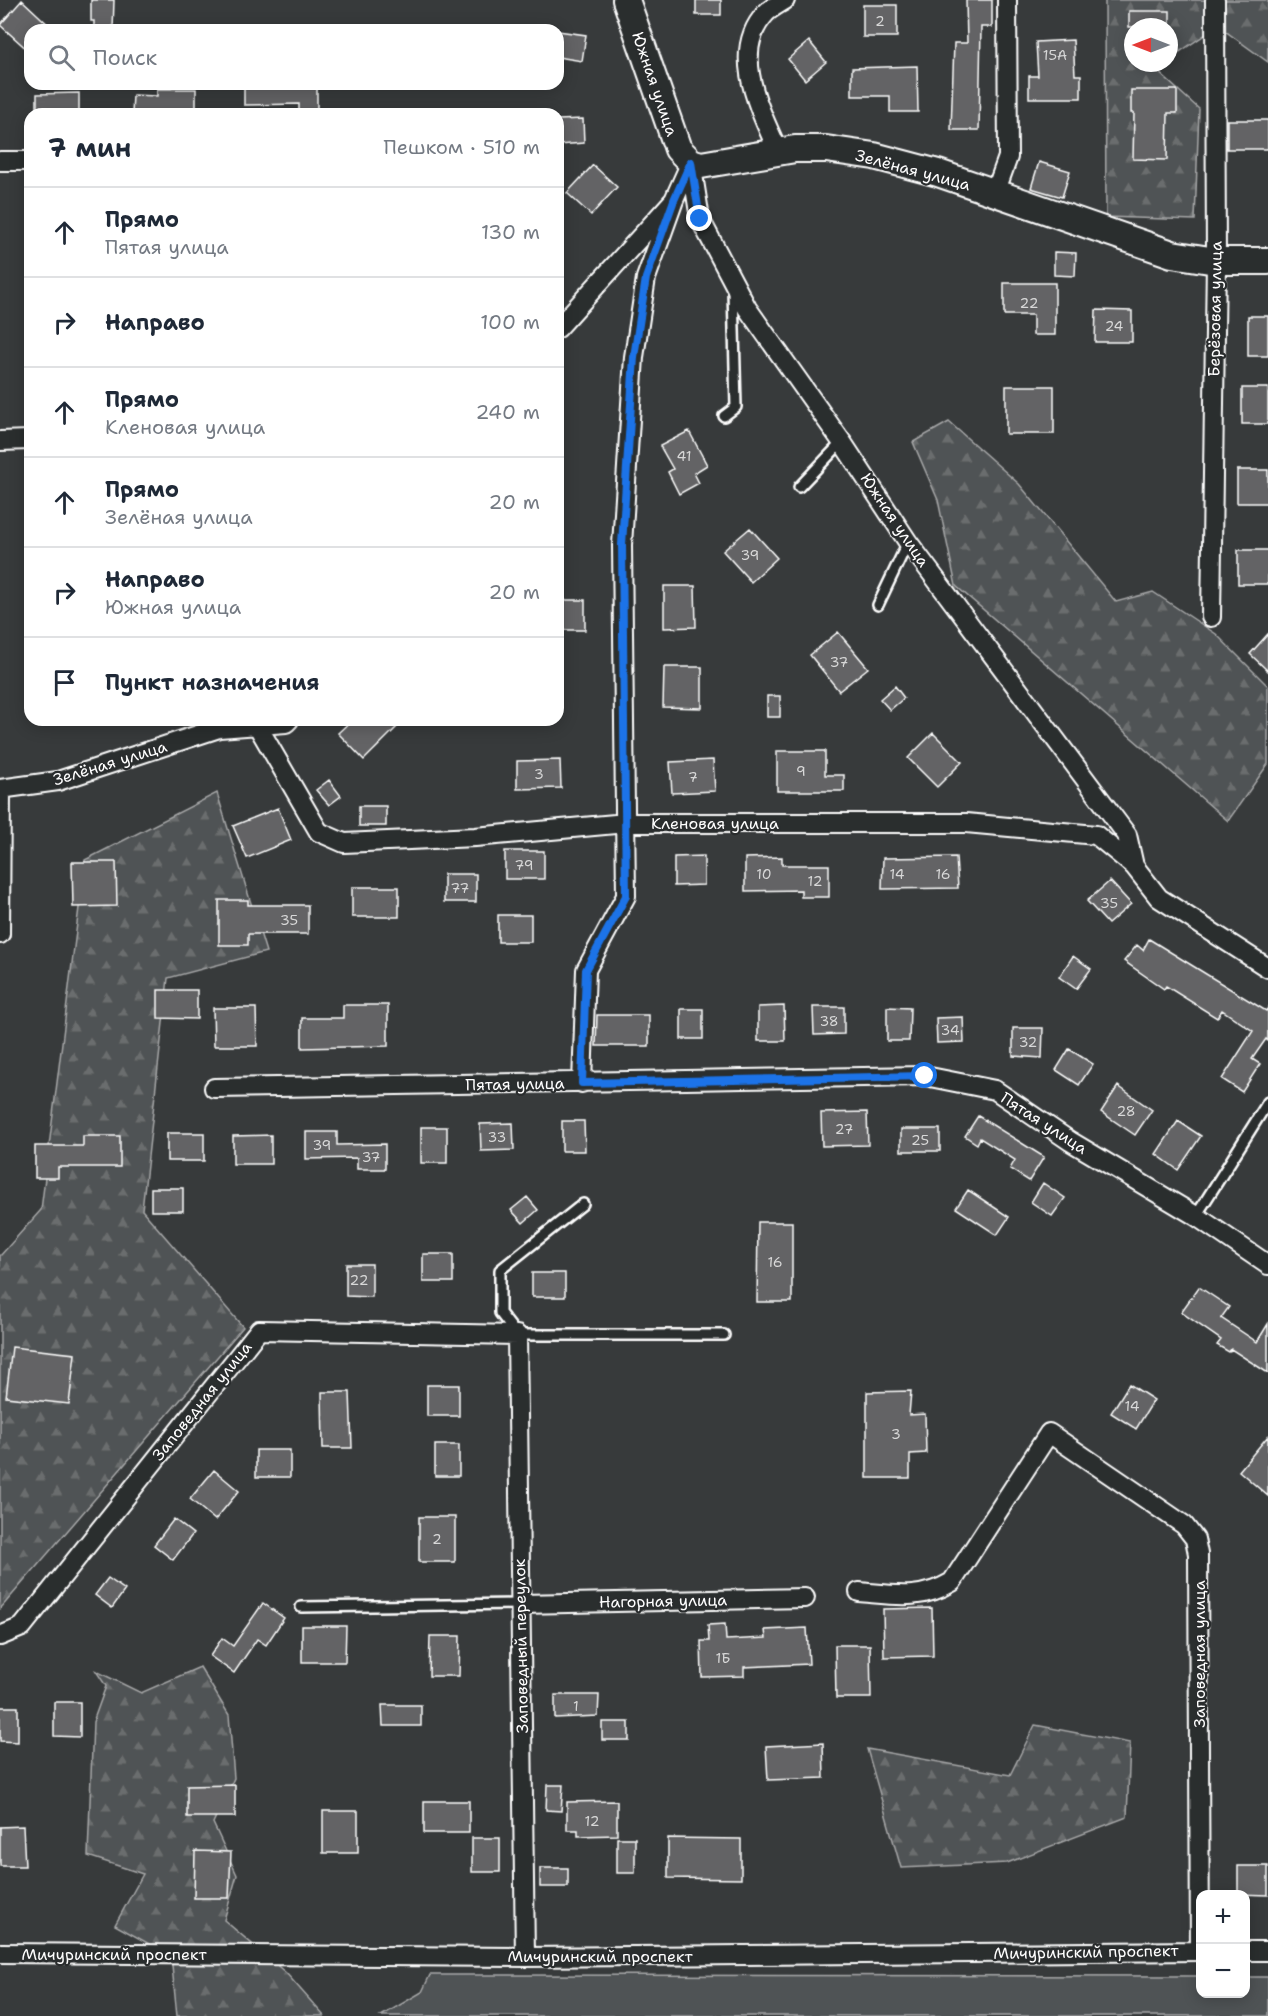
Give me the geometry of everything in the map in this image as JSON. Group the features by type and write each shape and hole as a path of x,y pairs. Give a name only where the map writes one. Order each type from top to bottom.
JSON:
{"street":[{"name":"Южная улица","path":"626,0 678,149 691,162 700,219 747,308 842,442 908,542 1127,836 1134,866 1159,898 1268,968"},
{"path":"778,151 758,105 747,61 752,34 766,12 785,0"},
{"path":"995,193 1008,157 1007,0"},
{"name":"Берёзовая улица","path":"1211,618 1216,261 1215,0"},
{"name":"Зелёная улица","path":"691,162 711,164 778,151 826,149 874,156 938,173 1172,254 1216,261 1268,261"},
{"path":"0,161 24,161"},
{"path":"582,1083 586,970 626,896 622,545 634,357 646,278 674,200 691,162"},
{"path":"564,321 674,200"},
{"path":"0,441 24,440"},
{"name":"Зелёная улица","path":"0,789 58,781 219,728 244,726"},
{"name":"Кленовая улица","path":"258,726 319,832 344,843 475,837 626,823 966,823 1096,835 1134,866"},
{"path":"0,789 0,934"},
{"name":"Пятая улица","path":"214,1088 925,1076 995,1090 1071,1141 1196,1216 1268,1265"},
{"name":"Заповедная улица","path":"0,1636 22,1627 259,1330 517,1335"},
{"name":"Заповедный переулок","path":"517,1335 525,1957"},
{"name":"Заповедная улица","path":"859,1592 918,1596 938,1590 952,1582 1049,1433 1171,1514 1195,1539 1198,1565 1200,1944"},
{"name":"Нагорная улица","path":"521,1604 805,1598"},
{"name":"Мичуринский проспект","path":"0,1953 525,1957 1196,1951"},
{"path":"1250,1951 1268,1951"}],"lane":[{"path":"724,416 736,407 733,282"},
{"path":"799,487 842,442"},
{"path":"878,606 908,542"},
{"path":"1196,1216 1268,1102"},
{"path":"583,1204 500,1270 500,1313 517,1335 724,1335"},
{"path":"301,1607 521,1604"}],"green space":[{"path":"1105,0 1268,0 1268,62 1218,26 1178,53 1178,18 1124,18 1124,72 1158,72 1199,109 1195,220 1106,217"},
{"path":"949,422 1019,484 1116,602 1153,592 1216,634 1268,686 1268,764 1228,821 956,586 938,500 913,442"},
{"path":"217,793 266,952 168,978 142,1210 243,1327 0,1609 0,1256 41,1210 85,860"},
{"path":"200,1667 229,1715 234,1778 213,1823 237,1875 224,1920 286,1973 324,2016 177,2016 171,1956 115,1925 143,1874 88,1856 93,1722 106,1686 96,1671 141,1693"},
{"path":"1035,1725 1130,1743 1127,1817 1007,1863 901,1868 867,1749 1010,1775"},
{"path":"430,1975 1196,1976 1196,1998 1250,1998 1250,1977 1268,1977 1268,2016 381,2016 422,1992"}],"building":[{"path":"22,0 48,24 24,24 24,47 0,25"},
{"path":"91,0 114,0 113,24 94,24 94,21 91,21"},
{"path":"696,0 721,0 721,15 696,15"},
{"path":"966,0 992,0 992,27 981,27 979,130 951,130 954,43 967,43"},
{"path":"863,5 897,5 897,37 863,37"},
{"path":"1129,11 1170,11 1170,18 1129,18"},
{"path":"564,32 586,35 582,61 564,58"},
{"path":"1073,40 1075,75 1081,75 1081,98 1029,98 1029,76 1038,76 1036,42"},
{"path":"809,41 826,62 805,80 788,59"},
{"path":"917,66 918,112 890,112 890,96 852,96 852,68"},
{"path":"157,90 196,90 196,108 132,108 133,95 157,96"},
{"path":"244,90 317,90 317,108 299,108 299,104 244,105"},
{"path":"1131,90 1177,90 1177,113 1168,113 1167,160 1133,159 1134,113 1131,113"},
{"path":"79,93 79,108 37,108 37,94"},
{"path":"583,119 584,143 564,145 564,120"},
{"path":"1227,120 1268,120 1268,149 1227,149"},
{"path":"1039,162 1070,171 1062,197 1031,188"},
{"path":"593,165 617,187 591,215 567,193"},
{"path":"1054,252 1076,253 1075,276 1054,275"},
{"path":"1004,283 1055,283 1055,335 1033,335 1033,315 1004,315"},
{"path":"1096,310 1132,311 1132,342 1095,342"},
{"path":"1248,316 1268,316 1268,356 1248,356"},
{"path":"1006,386 1054,386 1054,434 1006,434"},
{"path":"1242,388 1268,388 1268,424 1242,424"},
{"path":"689,431 707,465 694,473 699,483 679,494 668,472 673,469 660,446"},
{"path":"1237,470 1268,470 1268,503 1237,503"},
{"path":"750,528 777,558 751,582 723,551"},
{"path":"1238,550 1268,550 1268,584 1238,584"},
{"path":"664,586 695,586 696,627 664,628"},
{"path":"564,600 585,600 585,630 564,630"},
{"path":"838,632 868,668 839,691 810,655"},
{"path":"1268,634 1268,671 1250,654"},
{"path":"664,667 702,667 702,708 663,707"},
{"path":"895,686 904,698 890,710 880,699"},
{"path":"767,696 780,696 780,717 767,717"},
{"path":"346,726 398,726 364,760 338,733"},
{"path":"933,733 962,762 937,787 908,758"},
{"path":"777,751 825,751 825,775 844,775 844,791 777,791"},
{"path":"560,760 561,788 517,789 517,761"},
{"path":"713,760 715,791 672,793 670,762"},
{"path":"329,780 341,796 329,805 316,790"},
{"path":"359,806 386,806 386,826 359,826"},
{"path":"278,808 291,840 247,858 233,826"},
{"path":"505,851 544,851 544,879 505,879"},
{"path":"704,856 704,885 674,886 674,857"},
{"path":"782,857 782,865 829,865 829,897 801,897 801,890 745,891 745,858"},
{"path":"956,857 958,888 882,889 883,858"},
{"path":"72,862 116,862 117,906 73,907"},
{"path":"444,874 476,874 476,902 444,902"},
{"path":"1110,881 1131,904 1108,924 1087,901"},
{"path":"352,887 399,887 399,917 352,917"},
{"path":"219,900 248,900 248,905 308,905 308,934 248,934 248,945 219,945"},
{"path":"498,915 531,915 531,942 498,942"},
{"path":"1149,939 1266,1011 1268,1008 1268,1041 1266,1039 1252,1059 1260,1064 1242,1092 1222,1079 1253,1031 1222,1010 1217,1018 1166,986 1164,989 1124,961 1137,945 1143,950"},
{"path":"1073,956 1091,969 1076,989 1059,977"},
{"path":"158,990 197,990 197,1019 158,1018"},
{"path":"343,1005 388,1005 388,1046 302,1048 302,1018 343,1018"},
{"path":"784,1006 785,1041 758,1041 758,1007"},
{"path":"813,1007 844,1007 844,1034 814,1035"},
{"path":"887,1007 910,1008 909,1041 887,1041"},
{"path":"213,1008 256,1008 257,1046 214,1046"},
{"path":"681,1009 703,1009 703,1039 681,1039"},
{"path":"597,1015 649,1015 649,1046 596,1046"},
{"path":"963,1017 964,1042 937,1043 936,1018"},
{"path":"1013,1028 1043,1028 1042,1058 1013,1056"},
{"path":"1069,1049 1093,1064 1079,1085 1056,1070"},
{"path":"1118,1086 1152,1110 1135,1135 1101,1112"},
{"path":"867,1112 868,1145 822,1146 821,1113"},
{"path":"978,1116 1044,1157 1029,1181 1010,1169 1015,1160 980,1138 977,1144 965,1136"},
{"path":"562,1121 584,1121 585,1151 562,1151"},
{"path":"1178,1121 1201,1136 1178,1170 1156,1154"},
{"path":"513,1123 514,1150 481,1151 480,1124"},
{"path":"421,1127 447,1127 447,1163 421,1163"},
{"path":"901,1129 940,1129 940,1151 901,1151"},
{"path":"306,1132 337,1132 337,1145 385,1144 385,1169 357,1169 357,1158 306,1159"},
{"path":"167,1133 204,1133 204,1161 167,1161"},
{"path":"271,1135 271,1164 233,1164 233,1136"},
{"path":"83,1136 120,1136 120,1167 58,1167 58,1178 35,1178 35,1146 83,1146"},
{"path":"1043,1183 1065,1198 1052,1216 1031,1202"},
{"path":"151,1188 183,1188 183,1211 151,1211"},
{"path":"968,1190 1009,1217 997,1235 956,1208"},
{"path":"527,1197 538,1210 523,1223 511,1210"},
{"path":"758,1222 792,1222 792,1302 757,1302"},
{"path":"423,1254 453,1254 453,1282 423,1282"},
{"path":"346,1264 372,1264 372,1297 346,1296"},
{"path":"532,1273 565,1273 565,1297 532,1297"},
{"path":"1199,1287 1229,1307 1221,1318 1257,1342 1268,1324 1268,1373 1231,1349 1229,1352 1217,1345 1221,1340 1181,1312"},
{"path":"12,1347 75,1354 69,1404 6,1397"},
{"path":"1129,1384 1154,1400 1136,1429 1111,1413"},
{"path":"427,1385 459,1385 459,1416 427,1416"},
{"path":"911,1391 909,1415 925,1414 926,1453 910,1454 910,1478 867,1478 867,1392"},
{"path":"322,1392 350,1392 352,1448 323,1448"},
{"path":"1268,1436 1268,1496 1239,1471"},
{"path":"435,1445 459,1445 459,1476 435,1476"},
{"path":"256,1450 290,1450 290,1477 256,1477"},
{"path":"214,1470 239,1491 215,1520 190,1499"},
{"path":"419,1517 455,1517 455,1562 419,1562"},
{"path":"174,1519 193,1534 173,1560 154,1545"},
{"path":"108,1578 125,1590 112,1608 95,1595"},
{"path":"263,1603 284,1618 266,1645 257,1639 234,1673 210,1656 222,1638 233,1646"},
{"path":"932,1608 933,1656 884,1657 883,1609"},
{"path":"725,1624 726,1640 766,1638 765,1630 807,1628 809,1664 744,1667 744,1676 702,1677 701,1641 709,1641 708,1625"},
{"path":"302,1626 346,1626 345,1662 302,1662"},
{"path":"430,1636 460,1636 459,1676 429,1676"},
{"path":"835,1645 870,1645 871,1698 836,1698"},
{"path":"555,1695 599,1695 598,1716 555,1718"},
{"path":"54,1702 80,1702 80,1737 54,1736"},
{"path":"382,1705 421,1705 421,1726 383,1726"},
{"path":"0,1707 18,1707 18,1742 0,1741"},
{"path":"602,1722 629,1722 629,1740 602,1740"},
{"path":"823,1743 824,1778 768,1780 766,1746"},
{"path":"235,1785 235,1817 187,1817 187,1786"},
{"path":"547,1785 563,1785 561,1811 546,1810"},
{"path":"424,1801 469,1801 469,1833 424,1833"},
{"path":"617,1801 617,1835 578,1836 578,1830 567,1830 567,1802"},
{"path":"323,1811 358,1811 358,1853 323,1853"},
{"path":"23,1826 25,1866 0,1866 0,1827"},
{"path":"472,1838 500,1838 500,1872 472,1872"},
{"path":"617,1838 635,1838 635,1873 617,1873"},
{"path":"668,1838 741,1839 741,1879 668,1878"},
{"path":"195,1851 231,1852 229,1898 194,1898"},
{"path":"1238,1866 1268,1866 1268,1895 1250,1894 1250,1890 1238,1890"},
{"path":"540,1868 568,1868 568,1887 540,1887"}],"route":[{"path":"700,219 691,162 674,200 646,278 634,357 622,545 626,896 586,970 582,1083 925,1076"}]}
